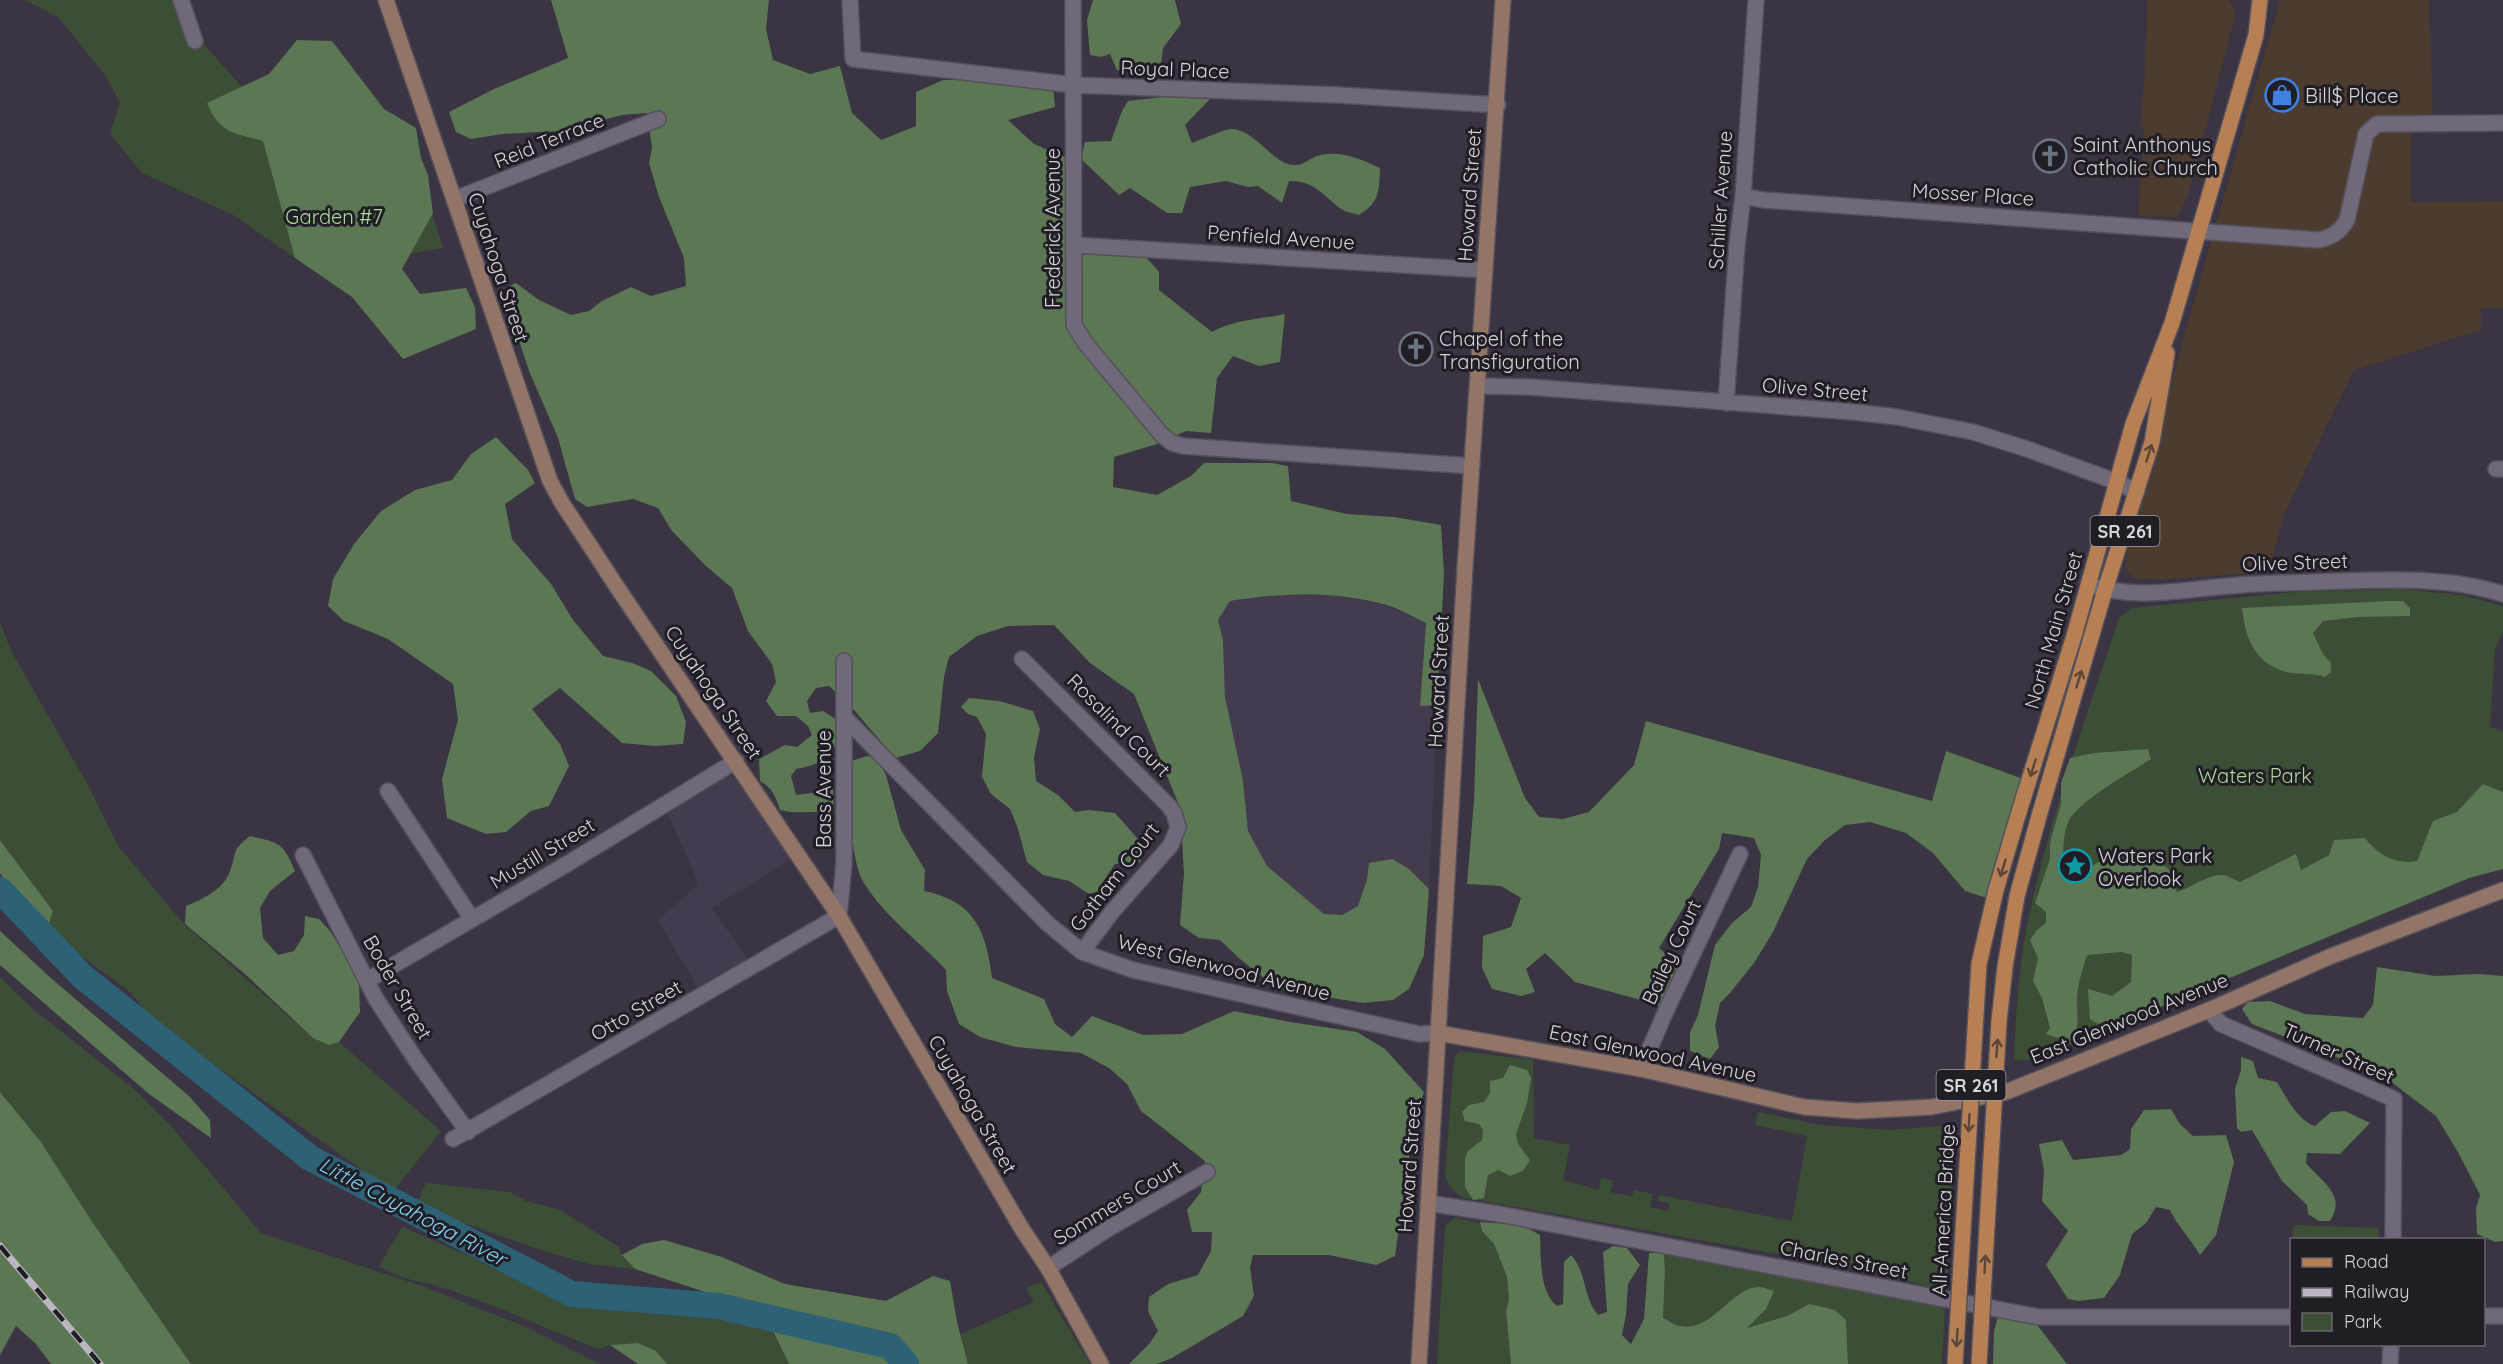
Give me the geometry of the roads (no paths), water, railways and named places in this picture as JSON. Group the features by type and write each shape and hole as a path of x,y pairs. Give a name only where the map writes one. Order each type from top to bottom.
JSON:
{"main road":[{"name":"North Main Street","path":"2019,812 2082,607 2133,424 2172,323 2256,35 2260,0"},
{"name":"North Main Street","path":"1979,1364 1999,1021 2017,896 2105,590 2155,432 2172,323"},
{"name":"All-America Bridge","path":"1955,1364 1979,964 1996,890 2019,812"}],"street":[{"path":"181,0 195,41"},
{"name":"Cuyahoga Street","path":"386,0 550,481 613,580 839,916 1022,1229 1048,1268 1101,1364"},
{"name":"Royal Place","path":"850,0 853,59 1074,85 1349,96 1498,105"},
{"name":"Frederick Avenue","path":"1073,0 1074,325 1086,344 1161,434 1172,443 1182,446 1472,466"},
{"name":"Howard Street","path":"1419,1364 1472,466 1479,386 1492,156 1498,105 1503,0"},
{"name":"Schiller Avenue","path":"1726,403 1756,0"},
{"name":"Reid Terrace","path":"455,199 658,119"},
{"name":"Mosser Place","path":"1743,196 1763,200 2319,240 2331,238 2347,220 2367,134 2377,124 2503,123"},
{"name":"Penfield Avenue","path":"1074,245 1485,270"},
{"name":"Olive Street","path":"1479,386 1530,387 1854,412 1940,425 2027,449 2117,482 2137,492"},
{"name":"Olive Street","path":"2088,585 2105,590 2155,595 2231,585 2393,580 2469,586 2503,594"},
{"path":"2082,607 2099,611"},
{"name":"Rosalind Court","path":"1022,659 1168,805 1174,813 1178,827"},
{"name":"Bass Avenue","path":"839,916 844,863 844,661"},
{"name":"West Glenwood Avenue","path":"844,717 1047,923 1082,952 1133,970 1190,983 1419,1034 1438,1033"},
{"name":"Mustill Street","path":"368,980 736,761"},
{"path":"388,791 472,919"},
{"name":"Gotham Court","path":"1082,952 1112,912 1171,845 1178,827"},
{"name":"Bailey Court","path":"1641,1069 1740,854"},
{"name":"Boder Street","path":"303,855 376,999 416,1060 468,1132"},
{"name":"East Glenwood Avenue","path":"1438,1033 1641,1069 1804,1107 1857,1111 1932,1107 2006,1092 2209,1010 2329,957 2503,890"},
{"name":"Otto Street","path":"453,1139 839,916"},
{"name":"Turner Street","path":"2209,1010 2220,1024 2394,1099 2393,1238"},
{"name":"Sommers Court","path":"1048,1268 1106,1230 1207,1172"},
{"name":"Charles Street","path":"1428,1203 1498,1214 2038,1317 2290,1317"},
{"path":"2485,1316 2503,1316"},
{"path":"2390,1364 2391,1346"}],"waterway":[{"name":"Little Cuyahoga River","path":"0,890 83,977 310,1158 572,1294 719,1306 890,1346 906,1364"}],"railway":[{"path":"0,1246 100,1364"}],"place":[{"name":"Bill$ Place","path":"2282,95"},
{"name":"Saint Anthonys Catholic Church","path":"2050,156"},
{"name":"Chapel of the Transfiguration","path":"1416,349"},
{"name":"Waters Park Overlook","path":"2075,866"}],"park label":[{"name":"Garden #7","path":"334,216"},
{"name":"Waters Park","path":"2255,775"}]}
